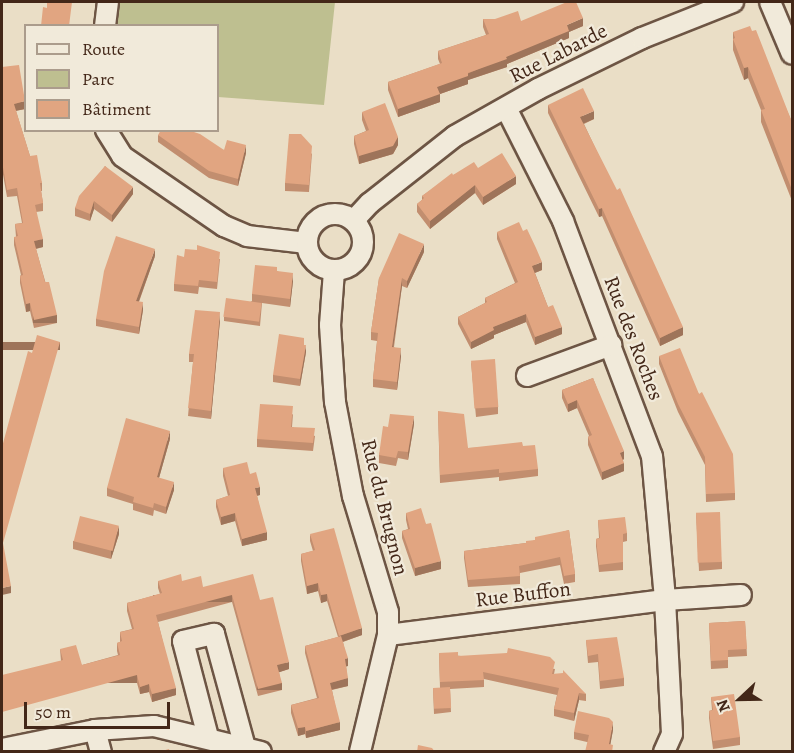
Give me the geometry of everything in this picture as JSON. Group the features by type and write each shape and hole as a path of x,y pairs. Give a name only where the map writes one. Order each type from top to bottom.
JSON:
{"street":[{"path":"105,24 108,2"},
{"name":"Rue Labarde","path":"354,220 370,203 446,142 537,88 642,38 733,2"},
{"path":"770,2 792,54"},
{"name":"Rue des Roches","path":"506,108 563,221 652,456 665,600 672,734 664,752"},
{"path":"107,132 122,156 224,226 247,236 306,243"},
{"path":"327,214 346,215 354,220 363,235 362,252 351,266 334,271 326,269 312,259 306,243 312,225 327,214"},
{"name":"Rue du Brugnon","path":"334,271 330,325 335,402 353,496 388,612 388,635 360,752"},
{"path":"527,376 611,345"},
{"path":"665,600 741,595"},
{"name":"Rue Buffon","path":"388,635 665,600"},
{"path":"208,737 183,641 214,634 253,749"},
{"path":"2,749 62,744 95,730 154,726 253,749"},
{"path":"95,730 101,752"}],"green space":[{"path":"119,2 335,2 324,105 219,97 219,24 117,24"}],"building":[{"path":"47,2 72,2 69,24 41,24 43,7 47,8"},
{"path":"567,2 576,2 583,18 567,25 569,31 506,57 507,59 468,73 468,76 437,87 440,94 398,109 388,82 442,63 438,51 489,34 483,19 495,19 518,11 521,21"},
{"path":"750,26 752,31 756,30 792,122 792,190 761,110 765,109 748,67 744,68 733,39 735,38 733,32"},
{"path":"19,65 24,101 14,104 30,156 37,155 42,183 40,183 43,203 35,205 43,239 34,241 45,282 49,282 57,315 34,320 30,303 26,304 20,276 23,275 14,237 18,236 15,224 23,223 17,188 7,190 2,162 2,67"},
{"path":"583,88 594,111 580,117 617,190 620,188 683,327 660,338 602,208 599,209 548,105"},
{"path":"385,103 398,137 393,146 359,156 354,136 369,130 362,112"},
{"path":"160,132 194,132 224,150 227,140 246,145 238,179 209,171 158,135"},
{"path":"289,134 301,134 312,146 309,185 285,183"},
{"path":"502,153 516,176 483,197 475,185 430,221 417,204 424,198 422,196 452,173 453,175 474,162 478,168"},
{"path":"105,166 133,187 112,215 94,201 90,214 75,208 79,196"},
{"path":"519,222 523,231 527,229 542,262 532,266 548,307 553,305 562,327 535,337 526,314 493,327 494,330 471,342 458,317 487,302 485,298 518,282 497,232"},
{"path":"399,233 424,244 407,281 402,278 392,347 401,348 397,382 373,379 378,333 371,332 379,278"},
{"path":"116,236 155,249 136,301 143,302 139,327 96,319 104,271"},
{"path":"197,245 220,252 217,282 199,280 198,286 174,284 177,255 184,257 185,249 197,250"},
{"path":"255,265 277,267 277,271 293,273 290,299 252,294"},
{"path":"226,298 262,303 259,322 223,317"},
{"path":"195,310 220,312 211,411 188,408 194,354 189,354"},
{"path":"279,334 304,338 304,345 306,345 300,379 273,375"},
{"path":"37,335 60,342 3,543 11,586 2,588 2,447 28,351 32,353"},
{"path":"680,348 699,394 702,392 733,454 735,493 706,494 705,457 678,404 659,356"},
{"path":"495,359 498,407 474,409 471,361"},
{"path":"593,378 624,451 620,453 624,463 602,472 588,437 592,435 577,400 568,404 562,390"},
{"path":"260,404 293,406 291,427 315,428 313,443 257,439"},
{"path":"438,411 464,414 468,448 522,442 523,446 535,445 538,469 499,473 499,469 440,475"},
{"path":"390,414 414,416 408,452 398,451 396,458 379,455 383,426 388,427"},
{"path":"126,418 170,431 157,477 174,482 166,507 154,503 153,508 133,502 134,497 107,488"},
{"path":"247,462 250,474 256,472 260,487 255,488 267,532 242,539 235,513 221,517 216,500 230,495 223,468"},
{"path":"421,508 426,524 431,523 441,561 415,568 402,531 410,529 406,513"},
{"path":"720,512 722,562 698,563 696,513"},
{"path":"80,516 119,526 113,551 74,541"},
{"path":"625,517 627,533 623,534 623,562 599,565 596,539 600,538 598,520"},
{"path":"334,528 362,628 339,636 327,594 321,595 318,583 307,586 301,554 315,550 310,534"},
{"path":"569,530 575,574 564,576 560,557 519,566 520,576 468,580 464,551 526,543 526,541 535,540 535,537"},
{"path":"181,574 182,581 201,576 203,587 253,574 260,600 273,597 289,662 277,665 282,683 258,689 232,595 156,615 176,688 152,694 149,684 140,687 137,675 2,712 2,675 63,660 60,649 76,645 82,665 120,655 117,643 122,641 120,632 134,629 127,603 162,593 158,581"},
{"path":"745,621 747,649 728,650 728,660 711,661 709,623"},
{"path":"341,636 348,658 345,659 348,678 330,683 340,722 306,731 305,727 298,728 291,705 319,698 305,646"},
{"path":"617,637 624,678 600,681 598,654 588,656 586,640"},
{"path":"508,648 550,657 555,662 552,674 563,673 563,670 586,694 579,693 574,713 554,709 559,688 483,672 484,680 440,682 439,653 458,652 458,656 507,653"},
{"path":"450,687 451,708 434,709 433,688"},
{"path":"734,694 740,737 713,741 709,711 713,710 711,697"},
{"path":"578,711 609,718 613,722 609,744 613,745 612,752 585,752 589,735 574,732"},
{"path":"418,745 432,748 435,752 417,752"}]}
